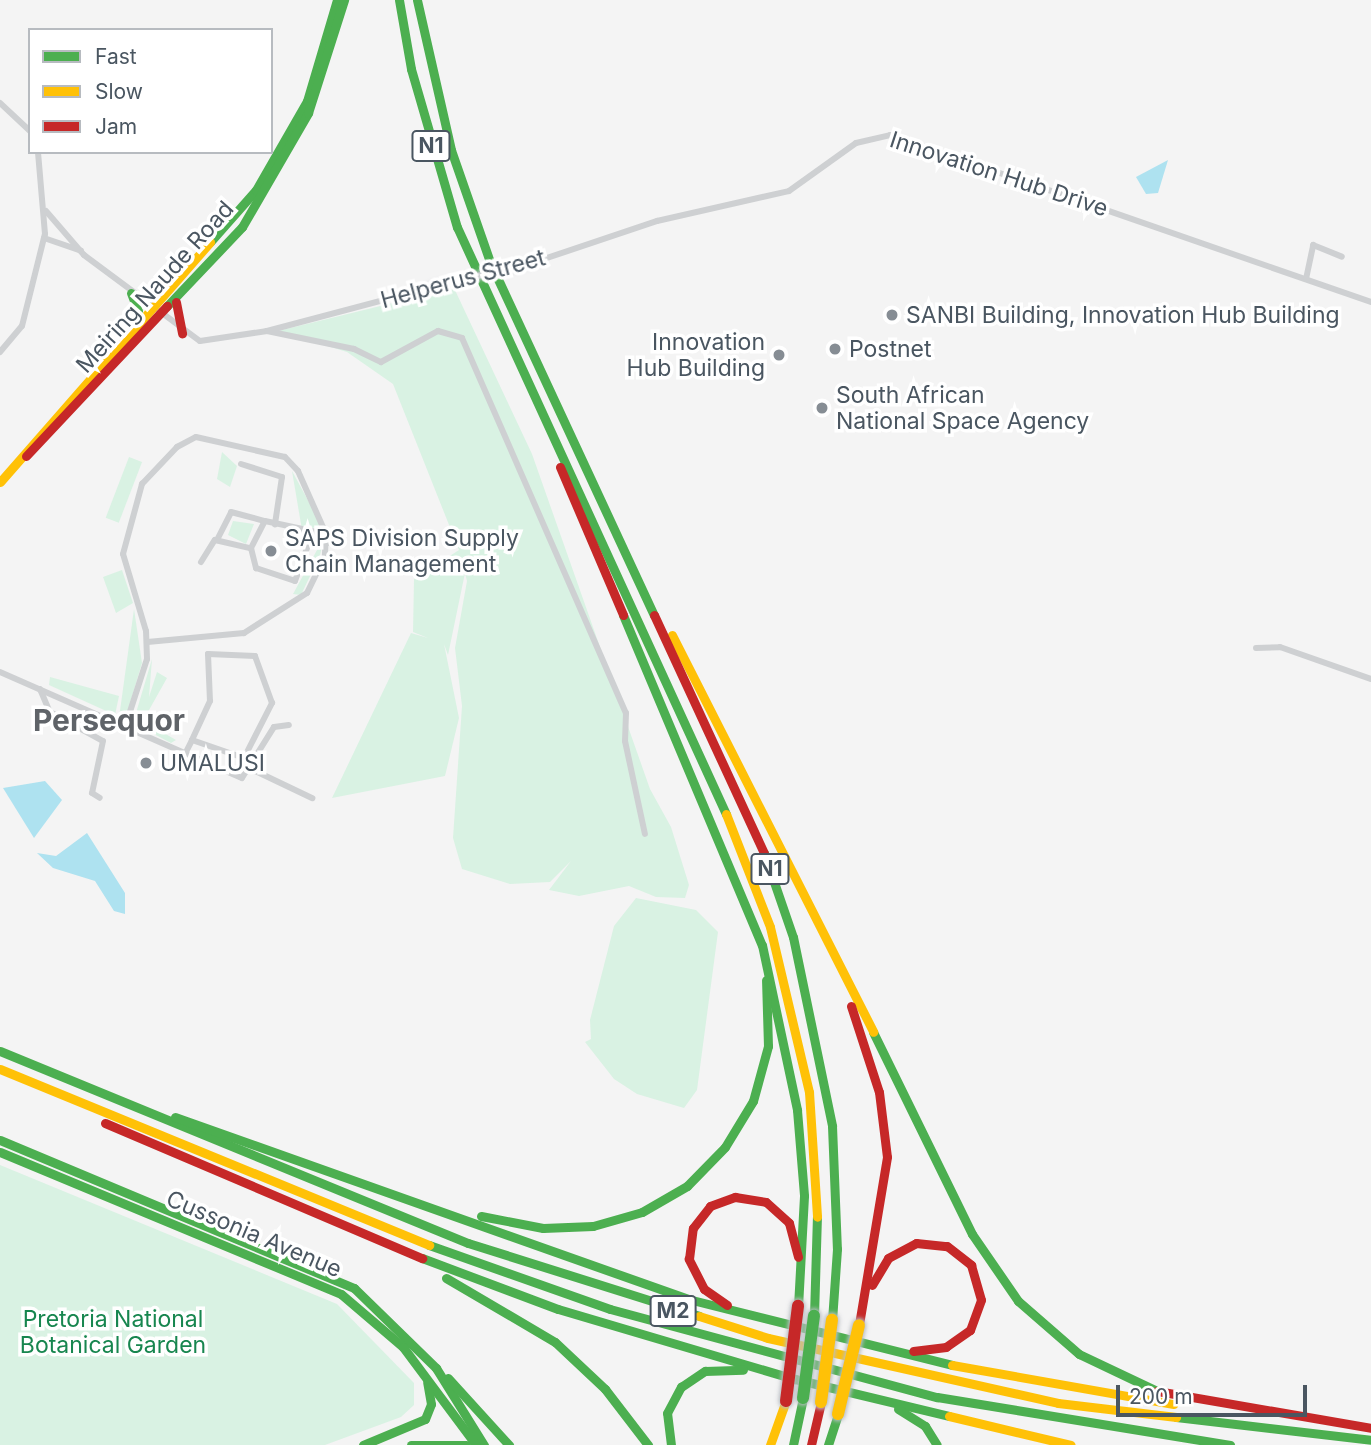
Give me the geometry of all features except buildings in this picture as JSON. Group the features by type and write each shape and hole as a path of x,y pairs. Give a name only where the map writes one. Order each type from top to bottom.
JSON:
{"main road":[{"name":"Meiring Naude Road","path":"0,481 158,313 242,210 289,135 316,79 337,0"},
{"name":"Meiring Naude Road","path":"13,467 130,335 176,300 242,227 289,152 321,82 344,0"},
{"name":"N1","path":"399,0 414,80 457,227 719,795 770,927 803,1057 814,1139 814,1316 803,1398 793,1445"},
{"name":"N1","path":"417,0 434,89 478,231 766,859 793,937 832,1126 837,1250 832,1320 821,1402 811,1445"},
{"path":"130,335 138,313 131,293"},
{"path":"176,300 182,333"},
{"path":"558,450 572,506 747,900 774,987 797,1110 804,1196 798,1304 778,1445"},
{"path":"578,452 595,474 972,1234 1029,1314 1091,1362 1135,1384 1284,1417"},
{"path":"403,1195 513,1224 568,1228 632,1216 695,1179 740,1126 766,1057 767,991 747,900"},
{"path":"809,902 867,1048 884,1118 885,1195 831,1445"},
{"path":"5,1053 403,1195 641,1284 798,1327 1050,1384 1371,1427"},
{"name":"M2","path":"5,1053 468,1243 768,1338 1070,1405 1371,1440"},
{"name":"M2","path":"0,1069 365,1222 610,1309 937,1397 1230,1445"},
{"path":"0,1075 321,1220 530,1324 596,1380 648,1445"},
{"name":"Cussonia Avenue","path":"0,1140 323,1270 384,1311 430,1371 476,1445"},
{"name":"Cussonia Avenue","path":"0,1152 329,1287 379,1322 430,1371"},
{"path":"798,1304 796,1243 778,1210 745,1196 722,1200 702,1215 688,1252 704,1289 730,1306 798,1327"},
{"path":"321,1220 579,1316 795,1379 1071,1445"},
{"path":"847,1340 908,1351 946,1347 974,1323 979,1280 947,1246 909,1245 879,1270 859,1323"},
{"path":"671,1445 670,1405 693,1377 733,1368 795,1379"},
{"path":"363,1445 428,1416 431,1397 430,1371"},
{"path":"430,1371 484,1445"},
{"path":"430,1371 509,1445"},
{"path":"844,1391 913,1416 937,1445"},
{"path":"770,1445 786,1402"},
{"path":"411,1445 466,1445"}],"street":[{"path":"0,103 28,129"},
{"name":"Innovation Hub Drive","path":"657,221 789,191 856,143 890,135 1371,302"},
{"path":"0,352 22,326 44,238 46,211 38,154"},
{"path":"46,211 81,251 182,333"},
{"name":"Helperus Street","path":"182,333 210,342 267,331 535,261 657,221"},
{"path":"1321,247 1325,237"},
{"path":"44,238 81,251"},
{"path":"1306,279 1310,247 1321,247 1342,257"},
{"path":"267,331 344,348 391,362 438,331 462,338 626,713 625,741 645,834"},
{"path":"127,724 147,642 123,554 142,484 181,444 206,436 288,460 326,534 327,543 309,590 296,604 244,633 147,642"},
{"path":"241,464 283,479 275,524"},
{"path":"201,562 217,540 231,512 297,530 326,534"},
{"path":"265,521 251,548 256,568 295,581 308,546"},
{"path":"297,530 327,543"},
{"path":"217,540 251,548"},
{"path":"186,752 210,701 208,637"},
{"path":"1256,648 1280,647 1371,679"},
{"path":"192,740 242,760 272,703 255,656 208,654"},
{"path":"0,671 127,724 237,777 251,769 274,727 289,725"},
{"path":"40,689 50,712 103,741 92,793 100,798"},
{"path":"251,769 312,798"}],"green space":[{"path":"454,288 532,454 650,789 671,827 689,885 685,898 656,897 629,886 579,896 549,890 571,861 550,882 510,884 462,869 453,838 462,706 455,648 467,581 465,573 448,655 444,644 459,718 445,776 332,798 411,633 428,638 413,632 414,579 459,550 393,384 347,352 278,331"},
{"path":"222,452 237,466 230,487 217,479"},
{"path":"129,457 142,462 119,523 106,518"},
{"path":"292,471 322,526 302,530"},
{"path":"233,521 254,524 246,544 228,535"},
{"path":"313,545 322,546 320,555 301,595 293,594 317,550"},
{"path":"122,570 133,603 116,613 103,577"},
{"path":"134,609 142,663 125,720 119,718"},
{"path":"152,659 149,697 157,672 167,678 144,719 138,718 176,740 171,743 133,723"},
{"path":"50,677 119,696 115,715 49,685"},
{"path":"636,898 696,910 718,932 697,1090 684,1108 637,1094 614,1079 585,1042 591,1039 590,1020 614,926"},
{"name":"Pretoria National Botanical Garden","path":"0,1165 337,1304 414,1383 414,1405 401,1417 325,1445 0,1445"}],"water":[{"path":"1168,160 1158,193 1146,194 1136,177"},
{"path":"45,781 62,800 34,838 3,788"},
{"path":"87,833 125,893 125,914 114,911 95,881 53,868 37,853 56,856"}],"traffic: fast":[{"path":"210,242 256,190 307,101 337,0"},
{"path":"167,306 242,227 308,113 344,0"},
{"path":"399,0 411,69 457,227 726,814"},
{"path":"417,0 451,150 490,262 654,615"},
{"path":"131,293 138,311 134,327"},
{"path":"623,615 762,945 797,1110 804,1196 798,1306"},
{"path":"764,853 793,937 832,1126 837,1249 832,1320"},
{"path":"481,1216 543,1228 593,1226 642,1212 687,1186 725,1147 753,1101 768,1046 766,980"},
{"path":"873,1032 972,1234 1018,1301 1079,1354 1157,1391"},
{"path":"0,1051 468,1243 699,1316"},
{"path":"175,1117 688,1299 952,1365"},
{"path":"0,1140 354,1288 436,1368 484,1445"},
{"path":"0,1152 341,1294 403,1347 476,1445"},
{"path":"814,1316 817,1217"},
{"path":"429,1245 610,1309 937,1397 1230,1445"},
{"path":"422,1258 558,1309 795,1379 949,1416"},
{"path":"446,1278 555,1342 605,1389 648,1445"},
{"path":"803,1398 814,1316"},
{"path":"671,1445 667,1413 681,1387 705,1371 743,1370"},
{"path":"448,1378 509,1445"},
{"path":"363,1445 425,1419 431,1404 427,1382"},
{"path":"793,1445 803,1398"},
{"path":"898,1409 925,1426 937,1445"},
{"path":"828,1445 838,1414"},
{"path":"1176,1417 1371,1440"},
{"path":"411,1445 466,1445"}],"traffic: slow":[{"path":"0,482 210,242"},
{"path":"672,635 873,1032"},
{"path":"726,814 770,927 809,1092 817,1217"},
{"path":"0,1069 429,1245"},
{"path":"699,1316 768,1338 1058,1403 1176,1417"},
{"path":"821,1402 832,1320"},
{"path":"838,1414 859,1325"},
{"path":"952,1365 1174,1404"},
{"path":"770,1445 785,1403"},
{"path":"949,1416 1071,1445"}],"traffic: jam":[{"path":"176,302 182,333"},
{"path":"26,456 167,306"},
{"path":"560,467 623,615"},
{"path":"654,615 764,853"},
{"path":"851,1006 879,1092 887,1157 859,1325"},
{"path":"105,1123 422,1258"},
{"path":"727,1305 704,1289 689,1259 693,1228 710,1206 735,1197 766,1202 789,1223 798,1257"},
{"path":"872,1285 888,1258 916,1243 947,1246 971,1265 981,1300 970,1330 946,1347 913,1351"},
{"path":"786,1401 798,1306"},
{"path":"1157,1391 1371,1428"},
{"path":"811,1445 821,1402"}],"place":[{"name":"SANBI Building, Innovation Hub Building","path":"892,315"},
{"name":"Postnet","path":"835,349"},
{"name":"Innovation Hub Building","path":"779,355"},
{"name":"South African National Space Agency","path":"822,408"},
{"name":"SAPS Division Supply Chain Management","path":"271,551"},
{"name":"UMALUSI","path":"146,763"}],"district":[{"name":"Persequor","path":"109,720"}]}
